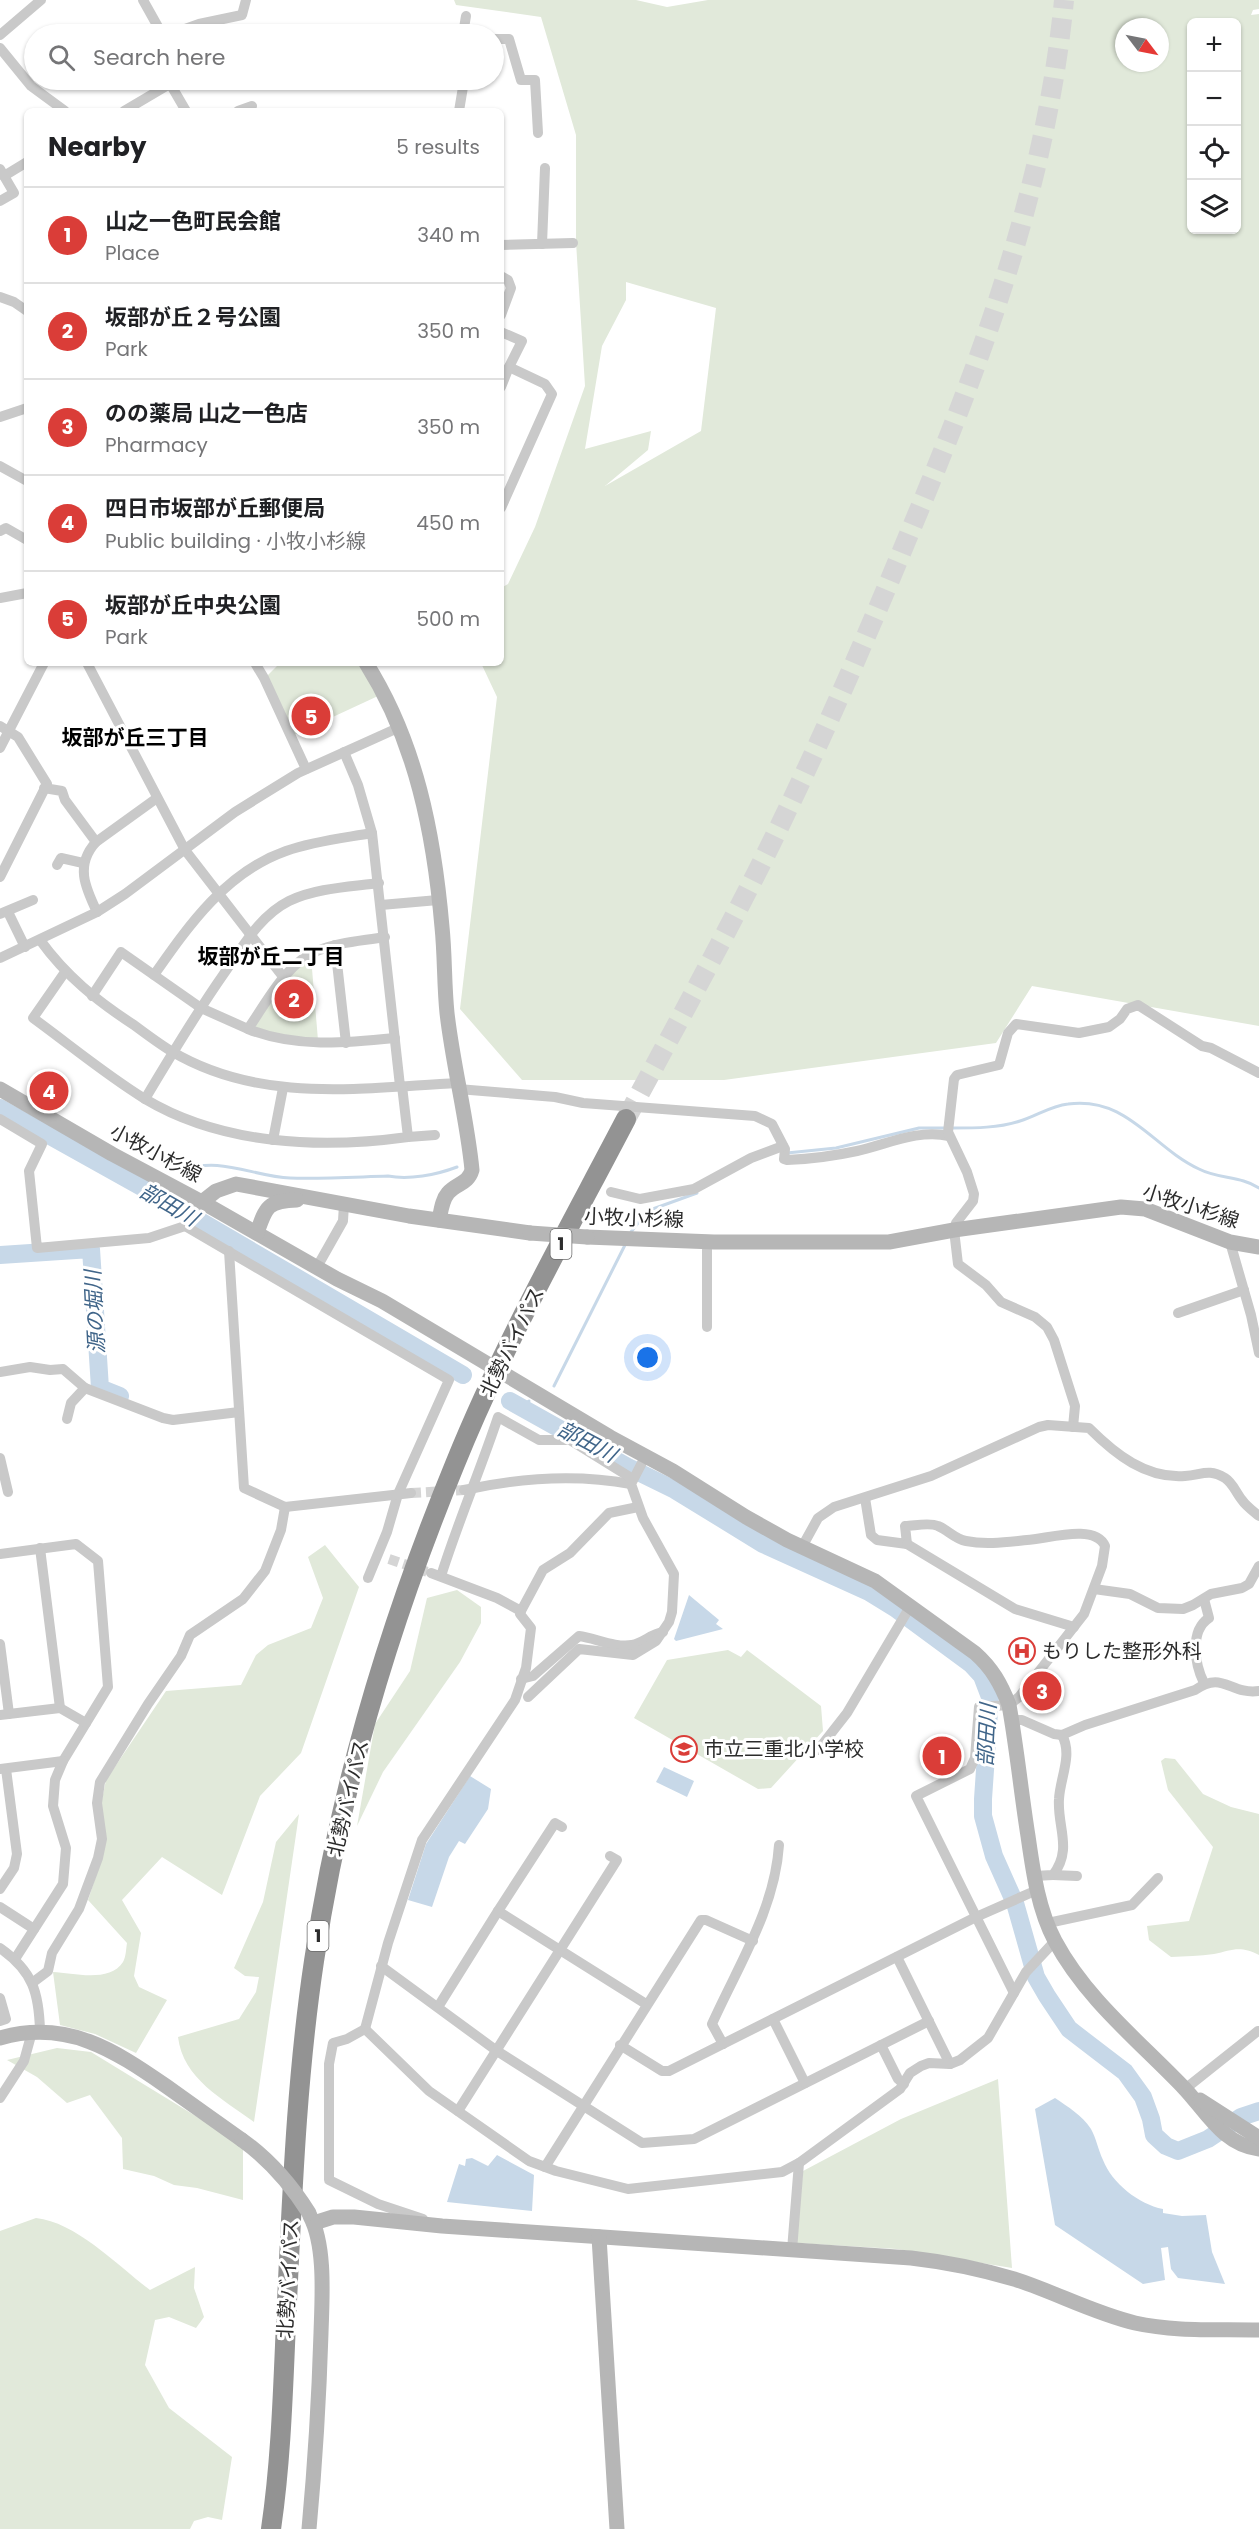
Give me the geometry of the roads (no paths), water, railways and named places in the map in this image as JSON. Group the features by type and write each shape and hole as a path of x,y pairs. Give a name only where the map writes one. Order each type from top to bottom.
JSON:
{"highway":[{"name":"北勢バイパス","path":"271,2529 281,2425 296,2120 314,1958 346,1795 391,1640 455,1462 498,1370 626,1119"}],"street":[{"path":"0,36 41,0"},
{"path":"143,0 156,24"},
{"path":"199,24 242,15 246,0"},
{"path":"465,24 466,16"},
{"path":"504,39 509,39 521,80 535,80 538,133"},
{"path":"0,48 24,77"},
{"path":"36,90 61,108"},
{"path":"129,108 156,90"},
{"path":"174,90 184,108"},
{"path":"460,108 462,90"},
{"path":"246,108 252,106"},
{"path":"0,201 14,193 2,172 24,163"},
{"path":"542,244 545,168"},
{"path":"504,245 573,243"},
{"path":"504,278 508,280 511,288 504,307"},
{"path":"0,297 24,309"},
{"path":"504,333 522,341 504,381"},
{"path":"505,489 552,393 545,384 510,368"},
{"path":"1,416 24,409"},
{"path":"0,466 24,479"},
{"path":"0,531 6,528 24,538"},
{"path":"0,598 24,594"},
{"path":"0,748 4,729 42,666"},
{"path":"89,666 185,850 284,978"},
{"path":"257,666 306,769"},
{"path":"370,666 400,727 421,791 438,900 447,1015 471,1165 467,1181 450,1191 445,1197 439,1220"},
{"path":"0,958 97,912 235,812 306,769 400,727"},
{"path":"2,870 46,781 18,737 4,729"},
{"path":"344,752 358,785 372,833 408,1137"},
{"path":"44,788 62,791 65,800 96,842"},
{"path":"97,912 83,882 84,863 96,842 157,798"},
{"path":"154,975 206,905 247,872 283,852 314,843 372,833"},
{"path":"57,865 61,858 84,863"},
{"path":"145,1098 201,1008 251,934 275,910 295,898 320,891 379,883"},
{"path":"25,947 4,913 33,900"},
{"path":"381,906 438,900"},
{"path":"248,1029 284,978 304,957 335,945 385,937"},
{"path":"40,940 65,972 92,996 173,1052 210,1069 248,1081 283,1088 338,1091 401,1086 458,1086 583,1103 755,1116 772,1124 784,1152"},
{"path":"335,945 346,1043"},
{"path":"92,996 121,952 201,1008 248,1029 290,1040 346,1043 395,1038"},
{"path":"65,972 33,1018 145,1098 167,1110 206,1124 273,1140 328,1143 367,1142 435,1135"},
{"path":"1073,1427 1075,1406 1052,1334 1042,1321 1001,1302 986,1285 958,1264 954,1230 956,1223 973,1201 974,1194 949,1131 954,1079 957,1075 999,1065 1010,1028 1019,1023 1079,1033 1109,1026 1120,1019 1127,1009 1138,1005 1202,1046 1211,1048 1259,1073"},
{"path":"273,1140 283,1088"},
{"name":"小牧小杉線","path":"0,1089 200,1206 216,1191 236,1184 439,1220 530,1233 587,1238 707,1242 889,1242 954,1230 1121,1207 1145,1209 1230,1242 1259,1247"},
{"path":"0,1119 42,1144 29,1171 37,1248 149,1238 187,1223 200,1206 257,1233 317,1268 382,1301 643,1460 802,1547 875,1581 983,1659 1003,1686 1005,1711 1036,1883 1055,1941 1089,1991 1218,2120 1228,2136 1256,2145"},
{"path":"611,1192 640,1199 694,1189 751,1158 784,1152 825,1157 919,1134 949,1131"},
{"path":"257,1233 270,1204 281,1200 321,1199"},
{"path":"317,1268 343,1221 344,1204"},
{"path":"187,1223 229,1251 449,1380 398,1494 387,1532 368,1578"},
{"path":"707,1242 707,1327"},
{"path":"1230,1242 1244,1290 1255,1316 1259,1353"},
{"path":"229,1251 244,1488 285,1506 411,1493"},
{"path":"1178,1313 1244,1290"},
{"path":"0,1372 30,1367 63,1369 85,1388 148,1413 173,1420 240,1412"},
{"path":"67,1419 71,1403 85,1388"},
{"path":"442,2226 378,2204 329,2180 329,2064 333,2043 347,2039 365,2029 381,1966 422,1840 515,1700 526,1668 531,1628 520,1611 497,1598 436,1574 498,1417 539,1440 570,1440 633,1480"},
{"path":"802,1547 818,1518 824,1512 931,1476 1028,1431 1048,1425 1089,1428 1110,1449 1146,1470 1187,1476 1206,1472 1225,1479 1259,1516"},
{"path":"0,1458 8,1492"},
{"path":"528,1697 579,1649 633,1654 656,1641 663,1632 675,1601 674,1574 638,1507 633,1480 643,1460"},
{"path":"469,1488 488,1484 574,1477 633,1480"},
{"path":"865,1498 872,1535 877,1540 907,1544 1015,1609 1074,1627"},
{"path":"32,1983 48,1971 52,1953 79,1909 90,1885 102,1839 97,1803 103,1777 181,1656 190,1635 243,1599 265,1571 281,1530 285,1506"},
{"path":"520,1611 543,1570 570,1553 609,1513 638,1507"},
{"path":"907,1544 905,1527 936,1525 954,1536 975,1542 1048,1539 1058,1535 1092,1534 1103,1541 1106,1550 1084,1614 1019,1697 1005,1711"},
{"path":"0,1554 75,1544 98,1561 108,1687 63,1761 55,1780 53,1799 55,1814 66,1848 63,1884 15,1959"},
{"path":"40,1548 60,1708"},
{"path":"376,1555 388,1559"},
{"path":"1094,1589 1130,1594 1158,1608 1187,1608 1218,1591 1242,1588 1249,1584 1259,1566"},
{"path":"1204,1599 1209,1618 1200,1627 1196,1638 1200,1675 1204,1683"},
{"path":"818,1750 847,1713 909,1607"},
{"path":"521,1679 533,1676 579,1636 608,1643 631,1645 654,1633 663,1632"},
{"path":"0,1644 4,1715 60,1708 86,1724"},
{"path":"1014,1993 916,1796 970,1769 975,1758 979,1707 1005,1711 1054,1734 1062,1735 1085,1725 1195,1690 1204,1683 1220,1681 1245,1692 1259,1691"},
{"path":"1053,1875 1061,1863 1065,1840 1059,1797 1067,1750 1062,1735"},
{"path":"0,1889 14,1868 17,1854 3,1769 63,1761"},
{"path":"438,2007 555,1823 562,1827"},
{"path":"723,2044 712,2024 753,1941 777,1871 779,1845"},
{"path":"458,2111 617,1860 610,1856"},
{"path":"620,2045 662,2071 669,2071 1020,1896 1036,1883 1053,1875 1077,1876"},
{"path":"1048,1923 1132,1905 1158,1878"},
{"path":"0,1907 34,1929"},
{"path":"498,1911 646,2004"},
{"path":"545,2167 701,1920 706,1920 753,1941"},
{"path":"365,2029 429,2091 529,2161 545,2167 628,2189 782,2172 799,2163 900,2089 910,2073 929,2062 950,2064 960,2060 988,2038 1026,1972 1055,1941"},
{"path":"0,1948 15,1959 32,1983 40,2007 36,2032 24,2061 0,2098"},
{"path":"897,1958 950,2064"},
{"path":"381,1966 496,2051 642,2143 694,2139 929,2021"},
{"path":"0,1998 6,2019 0,2021"},
{"path":"773,2019 806,2083"},
{"path":"1185,2089 1258,2031"},
{"path":"0,2038 36,2032 78,2037 118,2054 242,2140 278,2170 312,2218 322,2296 319,2390 309,2529"},
{"path":"881,2045 898,2079 904,2084"},
{"path":"1218,2120 1244,2130 1256,2145"},
{"path":"792,2250 799,2163"},
{"path":"312,2218 354,2217 442,2226 911,2258 975,2268 1015,2279 1110,2317 1138,2324 1176,2328 1259,2330"},
{"path":"599,2237 617,2529"}],"water":[{"path":"689,1595 719,1620 716,1624 723,1629 676,1641 674,1639"},
{"path":"664,1767 694,1781 687,1797 656,1782"},
{"path":"470,1776 491,1789 488,1809 465,1844 459,1841 449,1857 432,1907 408,1900 426,1844"},
{"path":"1055,2098 1087,2124 1093,2132 1107,2169 1127,2191 1144,2202 1163,2209 1163,2213 1182,2216 1206,2215 1212,2252 1225,2284 1178,2278 1171,2269 1168,2247 1161,2248 1165,2280 1143,2284 1055,2225 1035,2109"},
{"path":"497,2155 534,2175 532,2211 447,2202 459,2164 465,2166 466,2159 472,2158 488,2166"}],"waterway":[{"path":"952,1128 1004,1125 1061,1105 1089,1104 1123,1115 1182,1160 1199,1169 1245,1181 1259,1188"},
{"name":"部田川","path":"0,1108 154,1194 463,1375"},
{"path":"787,1153 836,1148 919,1128 946,1128"},
{"path":"184,1171 210,1165 290,1178 414,1177 457,1167"},
{"path":"631,1232 650,1210 697,1193"},
{"path":"554,1386 625,1245"},
{"name":"源の堀川","path":"0,1255 91,1249 100,1388 120,1396"},
{"name":"部田川","path":"510,1401 628,1467 675,1490 763,1544 869,1592 895,1608 971,1664 982,1676 990,1697 983,1816 994,1856 1015,1903 1036,1977 1047,1996 1069,2029 1125,2072 1143,2097 1154,2135 1166,2146 1178,2151 1208,2139 1241,2117 1259,2111"},
{"path":"520,1406 529,1401"}],"tunnel":[{"path":"626,1119 777,831 836,704 936,470 985,339 1026,206 1055,70 1064,0"},
{"path":"411,1493 464,1490"},
{"path":"389,1559 431,1573"}],"place":[{"name":"坂部が丘中央公園","path":"311,716"},
{"name":"坂部が丘２号公園","path":"294,999"},
{"name":"四日市坂部が丘郵便局","path":"49,1091"},
{"name":"もりした整形外科","path":"1022,1651"},
{"name":"のの薬局 山之一色店","path":"1042,1691"},
{"name":"市立三重北小学校","path":"684,1749"},
{"name":"山之一色町民会館","path":"942,1756"}],"district":[{"name":"坂部が丘三丁目","path":"135,738"},
{"name":"坂部が丘二丁目","path":"271,957"}]}
